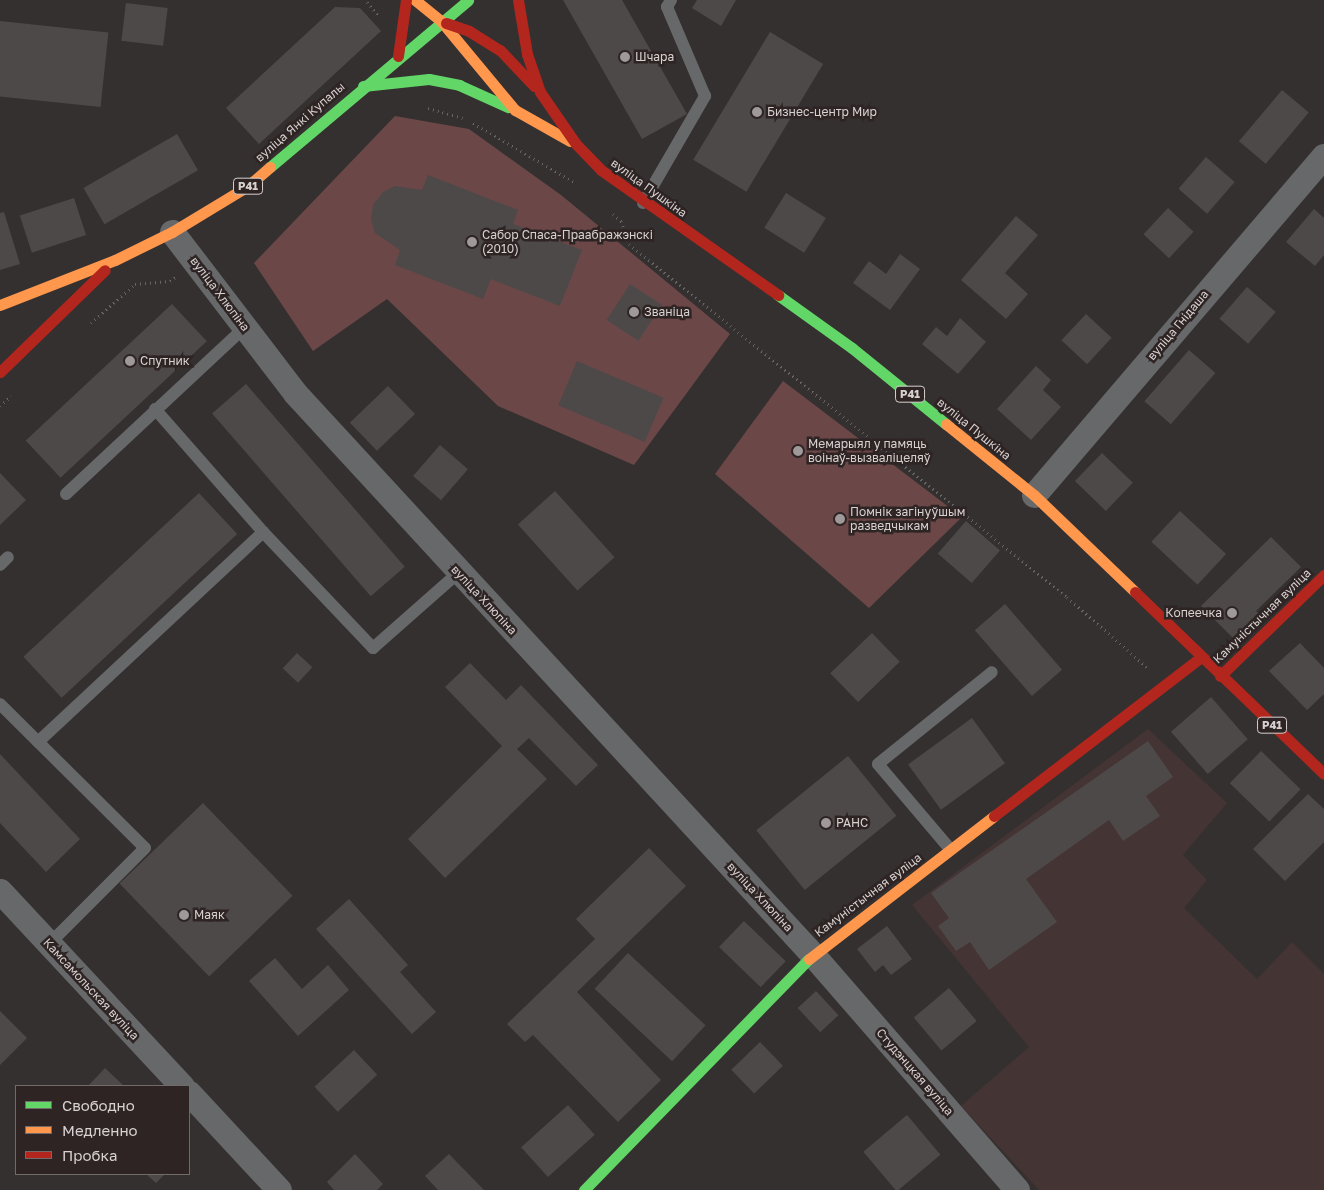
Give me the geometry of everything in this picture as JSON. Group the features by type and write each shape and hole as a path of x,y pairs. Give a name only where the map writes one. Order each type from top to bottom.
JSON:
{"main road":[{"path":"398,56 406,0"},
{"path":"415,0 441,21"},
{"name":"вуліца Янкі Купалы","path":"0,305 115,260 172,232 248,186 398,56 468,0"},
{"name":"вуліца Пушкіна","path":"518,0 527,54 540,92 576,144 601,170 643,202 852,348 1034,495 1324,774"},
{"name":"Р41","path":"441,21 469,30 500,50 540,92"},
{"name":"вуліца Пушкіна","path":"441,21 515,110 576,144"},
{"name":"Р41","path":"363,86 429,78 459,84 515,110"},
{"name":"Р41","path":"0,372 115,260"},
{"name":"Камуністычная вуліца","path":"1220,676 1324,575"},
{"name":"Камуністычная вуліца","path":"584,1190 813,954 1201,656"}],"street":[{"name":"вуліца Гнідаша","path":"1034,495 1324,156"},
{"name":"вуліца Хлюпіна","path":"172,232 295,393 458,573 813,954"},
{"name":"Камсамольская вуліца","path":"0,892 181,1085"},
{"name":"Студэнцкая вуліца","path":"813,954 1017,1190"},
{"path":"190,1094 279,1190"}],"lane":[{"path":"643,202 705,96 667,7 671,0"},
{"path":"66,494 245,327"},
{"path":"155,409 263,532 374,648 458,573"},
{"path":"38,742 263,532"},
{"path":"950,849 878,764 992,672"},
{"path":"0,704 145,848 49,944"}],"path":[{"path":"426,107 468,120 578,184"},
{"path":"607,208 621,221 629,244 1044,578 1165,684"},
{"path":"85,329 135,284 170,281 197,263"},
{"path":"0,406 14,393"}],"shaded area":[{"path":"395,116 469,129 561,195 730,334 634,465 498,406 387,299 313,351 254,263"},
{"path":"783,381 962,517 869,608 715,474"},
{"path":"1148,729 1227,803 1183,855 1207,880 1184,908 1257,979 1292,942 1324,974 1324,1190 1039,1190 961,1106 1029,1047 912,905"}],"building":[{"name":"Шчара","path":"563,0 622,0 687,114 642,139"},
{"path":"697,0 736,0 721,26 692,8"},
{"path":"126,3 168,8 163,46 121,41"},
{"path":"335,7 360,8 381,31 259,144 226,108"},
{"path":"0,21 108,32 101,107 0,96"},
{"name":"Бизнес-центр Мир","path":"770,32 823,64 746,192 693,160"},
{"path":"1282,90 1309,112 1266,164 1239,141"},
{"path":"177,134 198,170 104,224 83,188"},
{"path":"1206,157 1235,182 1207,214 1178,189"},
{"name":"Сабор Спаса-Праабражэнскі (2010)","path":"428,175 518,210 513,224 582,250 560,306 491,279 483,299 395,265 400,250 375,233 371,220 373,205 383,192 395,186 422,190"},
{"path":"786,193 826,218 804,253 764,228"},
{"path":"74,198 86,235 32,253 20,216"},
{"path":"1168,208 1194,232 1169,258 1143,234"},
{"path":"1314,209 1324,218 1324,255 1315,266 1286,242"},
{"path":"4,212 20,264 0,270 0,213"},
{"path":"1016,216 1038,235 1005,273 1028,294 1006,319 961,280"},
{"path":"900,254 920,269 890,310 853,283 869,261 886,274"},
{"name":"Званіца","path":"630,284 662,305 638,341 607,320"},
{"path":"1247,287 1276,312 1248,344 1219,319"},
{"path":"172,304 207,341 61,478 26,440"},
{"path":"1086,314 1112,338 1087,364 1061,340"},
{"path":"960,318 986,342 958,374 922,344 936,327 947,336"},
{"path":"1189,350 1215,373 1171,424 1144,401"},
{"path":"577,361 664,398 645,442 558,405"},
{"path":"1036,366 1051,380 1043,390 1061,407 1031,440 997,409"},
{"path":"246,384 405,567 371,596 212,414"},
{"path":"388,386 415,414 377,451 350,423"},
{"path":"440,445 468,469 441,500 413,476"},
{"path":"1102,453 1133,483 1106,511 1075,481"},
{"path":"0,473 26,500 0,525"},
{"path":"555,491 615,557 577,591 518,524"},
{"path":"199,493 237,534 62,698 23,657"},
{"path":"1180,511 1226,554 1197,585 1151,542"},
{"path":"966,521 1000,551 972,583 938,553"},
{"path":"1271,537 1301,567 1256,611 1262,617 1237,642 1201,606"},
{"path":"1005,604 1062,670 1032,696 975,630"},
{"path":"872,633 900,662 858,702 830,673"},
{"path":"1300,643 1324,668 1324,694 1307,710 1269,671"},
{"path":"297,653 312,667 298,683 283,668"},
{"path":"470,663 506,700 521,685 598,765 576,786 529,738 517,749 547,779 445,878 408,839 502,746 445,687"},
{"path":"1211,697 1248,739 1208,774 1171,732"},
{"path":"972,718 1005,763 941,810 908,764"},
{"path":"1148,741 1173,777 1146,796 1160,816 1123,841 1109,820 1026,879 1057,922 989,970 970,942 956,951 938,926 949,918 931,893"},
{"path":"1261,751 1301,789 1269,822 1230,783"},
{"path":"0,754 80,839 46,872 0,823"},
{"name":"РАНС","path":"848,756 896,816 805,890 756,830"},
{"path":"1308,794 1324,809 1324,842 1285,881 1253,849"},
{"path":"203,803 293,896 209,976 120,884"},
{"path":"649,848 686,886 577,992 661,1080 618,1122 533,1035 525,1042 507,1024 595,939 576,919"},
{"path":"349,899 408,965 400,972 436,1012 412,1034 316,929"},
{"path":"744,921 786,961 761,987 719,947"},
{"path":"887,926 912,959 891,975 883,965 875,972 857,949"},
{"path":"628,953 706,1025 672,1061 595,989"},
{"path":"275,958 302,989 328,965 349,990 298,1036 249,981"},
{"path":"949,988 977,1021 941,1051 914,1018"},
{"path":"816,991 839,1015 820,1032 798,1008"},
{"path":"0,1011 27,1038 0,1065"},
{"path":"760,1042 783,1066 754,1094 731,1070"},
{"path":"354,1050 377,1075 338,1112 315,1087"},
{"path":"105,1068 123,1085 89,1085"},
{"path":"568,1105 595,1135 548,1177 521,1147"},
{"path":"907,1115 940,1155 899,1190 896,1190 863,1152"},
{"path":"355,1154 383,1184 377,1190 334,1190 327,1182"},
{"path":"449,1154 484,1190 438,1190 425,1176"},
{"path":"147,1175 164,1175 156,1183"}],"traffic: fast":[{"path":"270,167 468,0"},
{"path":"363,86 429,79 459,85 508,107"},
{"path":"778,295 852,348 946,424"},
{"path":"584,1190 809,959"}],"traffic: slow":[{"path":"415,0 441,21 515,110 570,141"},
{"path":"0,305 115,260 172,232 248,186 270,167"},
{"path":"946,424 1034,495 1135,592"},
{"path":"809,959 994,816"}],"traffic: jam":[{"path":"398,56 406,0"},
{"path":"518,0 527,54 540,92 576,144 601,170 778,295"},
{"path":"446,23 469,31 500,50 534,86"},
{"path":"0,372 105,270"},
{"path":"1220,676 1324,575"},
{"path":"1135,592 1324,774"},
{"path":"994,816 1201,657"}],"place":[{"name":"Шчара","path":"625,57"},
{"name":"Бизнес-центр Мир","path":"757,112"},
{"name":"Сабор Спаса-Праабражэнскі (2010)","path":"472,242"},
{"name":"Званіца","path":"634,312"},
{"name":"Спутник","path":"130,361"},
{"name":"Мемарыял у памяць воінаў-вызваліцеляў","path":"798,451"},
{"name":"Помнік загінуўшым разведчыкам","path":"840,519"},
{"name":"Копеечка","path":"1232,613"},
{"name":"РАНС","path":"826,823"},
{"name":"Маяк","path":"184,915"}]}
